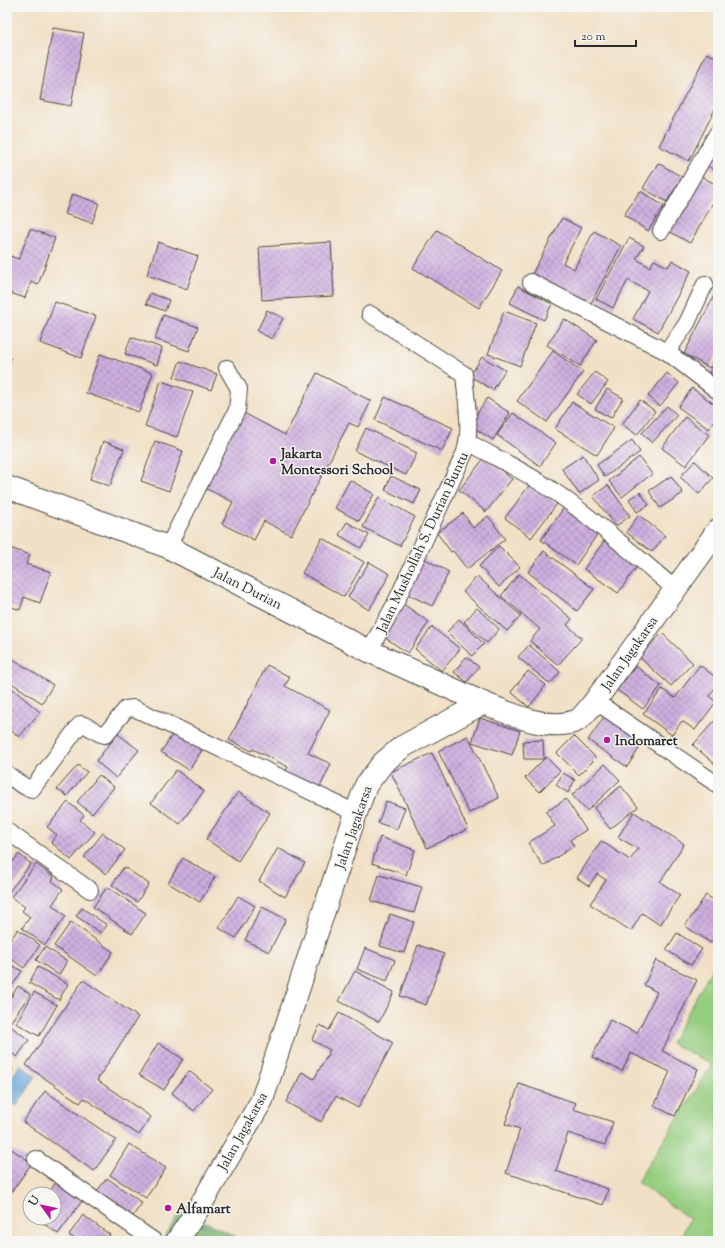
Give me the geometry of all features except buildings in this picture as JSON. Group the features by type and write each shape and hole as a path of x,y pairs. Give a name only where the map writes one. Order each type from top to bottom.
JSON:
{"main road":[{"name":"Jalan Durian","path":"7,487 168,547 369,651 482,704"},
{"name":"Jalan Jagakarsa","path":"177,1241 200,1206 262,1100 366,785 383,763 402,747 482,704 541,723 560,725 577,720 595,701 718,530"}],"street":[{"path":"660,231 718,132"},
{"path":"532,282 667,352 718,391"},
{"path":"667,352 687,323 706,284"},
{"name":"Jalan Mushollah S. Durian Buntu","path":"369,651 395,604 465,452 468,442 469,428 464,374 370,314"},
{"path":"168,547 237,410 239,389 227,368"},
{"path":"468,442 531,476 558,493 675,590"},
{"path":"595,701 718,785"},
{"path":"7,774 22,786 32,788 81,724 87,725 100,734 105,735 126,709 134,708 356,813"},
{"path":"7,830 90,890"},
{"path":"36,1159 154,1241"}],"green space":[{"path":"718,958 718,1241 678,1241 690,1219 637,1182 712,1065 671,1043"},
{"path":"181,1210 245,1241 162,1241"}],"water":[{"path":"20,1065 36,1076 17,1106 7,1100 7,1085"}],"place":[{"name":"Jakarta Montessori School","path":"273,461"},
{"name":"Indomaret","path":"607,740"},
{"name":"Alfamart","path":"168,1208"}]}
